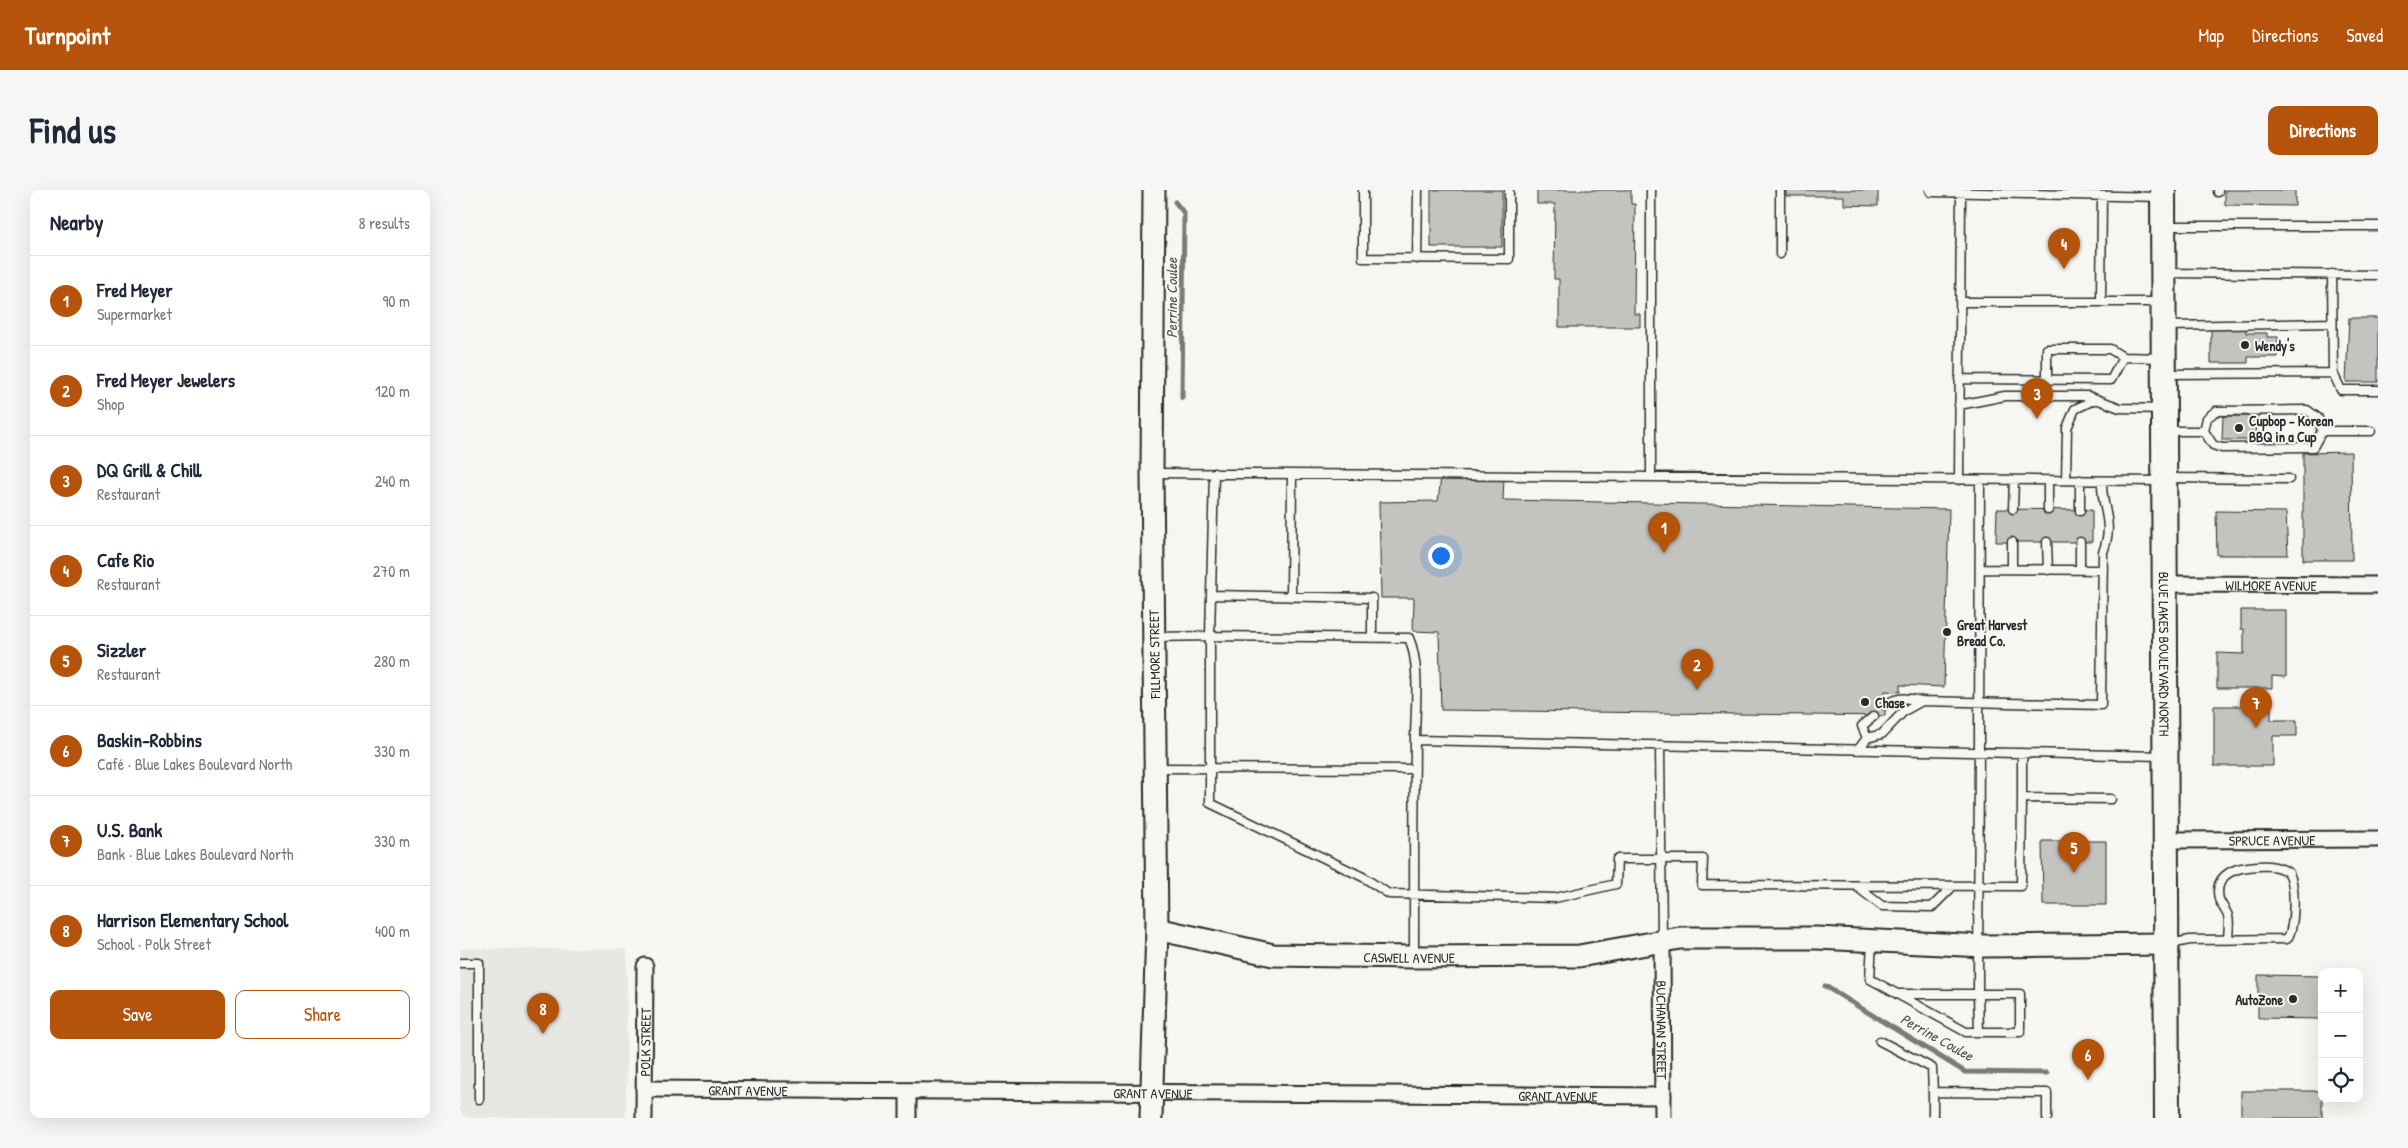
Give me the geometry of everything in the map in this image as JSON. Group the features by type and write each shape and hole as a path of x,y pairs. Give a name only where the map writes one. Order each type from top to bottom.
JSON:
{"main road":[{"name":"BLUE LAKES BOULEVARD NORTH","path":"2163,194 2167,1118"}],"street":[{"name":"FILLMORE STREET","path":"1151,1118 1157,929 1152,473 1154,190"},
{"name":"WILMORE AVENUE","path":"2165,584 2378,584"},
{"name":"SPRUCE AVENUE","path":"2166,840 2378,839"},
{"name":"CASWELL AVENUE","path":"1157,929 1274,955 1414,957 1579,956 1680,938 1809,938 1978,945 2166,944"},
{"name":"BUCHANAN STREET","path":"1662,941 1662,1118"},
{"name":"POLK STREET","path":"644,1118 645,966"},
{"name":"GRANT AVENUE","path":"644,1089 1662,1096"},
{"path":"908,1091 908,1118"}],"lane":[{"path":"1363,190 1363,258 1509,259 1510,190"},
{"path":"1417,258 1418,190"},
{"path":"1651,190 1651,477"},
{"path":"1780,190 1780,254"},
{"path":"1930,190 1931,192 2022,192 2102,196 2163,194"},
{"path":"1959,480 1961,193"},
{"path":"2101,302 2102,196"},
{"path":"2164,226 2378,226"},
{"path":"2164,272 2378,275"},
{"path":"2332,274 2333,373 2342,390 2378,390"},
{"path":"1960,302 2164,302"},
{"path":"2164,326 2332,323"},
{"path":"2047,379 2047,349 2110,349 2123,357 2164,366 2333,373"},
{"path":"1959,379 2111,380 2123,357"},
{"path":"1959,406 2005,396 2088,396 2120,408 2204,431 2213,445 2222,448 2313,446 2322,431 2318,418 2307,410 2216,411 2207,418 2204,431"},
{"path":"2066,480 2067,428 2075,409 2096,399"},
{"path":"2322,431 2371,431"},
{"path":"1152,473 2102,481 2289,479"},
{"path":"1214,473 1210,636 1210,803 1363,876 1389,894 1555,898 1616,884 1617,859 1703,859 1702,886 2021,886 2022,753"},
{"path":"1291,597 1292,474"},
{"path":"1980,480 1978,886 1980,1032"},
{"path":"2013,509 2014,480"},
{"path":"2048,480 2048,510"},
{"path":"2080,480 2080,510"},
{"path":"1885,705 1895,698 1906,697 1922,701 1979,704 2101,705 2102,552 2108,538 2107,510 2102,498 2102,481"},
{"path":"2012,542 2012,569"},
{"path":"2047,542 2048,570"},
{"path":"2080,542 2080,570"},
{"path":"1980,569 2102,570"},
{"path":"1211,595 1372,598 1372,638"},
{"path":"1154,636 1409,638 1415,652 1414,957"},
{"path":"1858,750 1867,738 1882,734 1904,711 1922,701"},
{"path":"1867,738 1862,726 1874,716"},
{"path":"1414,740 2166,756"},
{"path":"1660,746 1662,941"},
{"path":"1155,768 1414,769"},
{"path":"2022,798 2111,799"},
{"path":"2166,944 2190,940 2228,940 2286,939 2291,933 2292,925 2293,880 2289,873 2282,868 2264,865 2238,868 2229,871 2222,878 2218,886 2219,900 2229,920 2228,940"},
{"path":"1856,886 1882,906 1932,907 1954,886"},
{"path":"1872,940 1870,979 1897,994 1966,1032 2020,1032 2020,994 1897,994"},
{"path":"460,963 479,963 479,1099"},
{"path":"1880,1041 1932,1068 1933,1118"},
{"path":"1933,1092 2047,1093 2047,1118 2056,1118"}],"shaded area":[{"path":"460,949 627,949 626,1118 460,1118"}],"building":[{"path":"1431,190 1502,190 1502,247 1431,247"},
{"path":"1537,190 1631,190 1631,204 1635,204 1634,314 1640,314 1640,327 1559,327 1559,279 1554,279 1555,204 1537,204"},
{"path":"1786,190 1878,190 1878,206 1844,205 1844,196 1786,196"},
{"path":"2225,190 2295,190 2295,206 2225,205"},
{"path":"2349,318 2378,318 2378,382 2346,382"},
{"path":"2211,328 2246,328 2246,333 2267,333 2267,337 2278,337 2278,357 2248,357 2248,363 2211,363"},
{"name":"Cupbop - Korean BBQ in a Cup","path":"2223,416 2257,416 2256,440 2222,440"},
{"path":"2351,452 2352,560 2303,560 2303,453"},
{"path":"1441,477 1504,477 1503,500 1949,509 1944,687 1900,685 1900,692 1885,691 1885,716 1441,710 1439,632 1413,631 1414,598 1381,598 1379,502 1438,501"},
{"path":"1997,509 2092,510 2092,542 1996,542"},
{"path":"2216,511 2286,512 2288,555 2217,555"},
{"path":"2241,610 2286,610 2286,677 2272,676 2272,688 2217,688 2217,653 2244,654 2244,629 2241,629"},
{"path":"2214,706 2271,706 2271,720 2297,720 2297,736 2273,736 2273,766 2214,766"},
{"path":"2042,841 2106,841 2106,905 2043,905"},
{"path":"2258,975 2318,976 2318,1019 2258,1018"},
{"path":"2241,1091 2318,1091 2318,1103 2322,1103 2322,1118 2241,1118"}],"waterway":[{"name":"Perrine Coulee","path":"1175,202 1184,213 1182,398"},
{"name":"Perrine Coulee","path":"1825,986 1965,1072 2047,1073"}],"place":[{"name":"Cafe Rio","path":"2064,269"},
{"name":"Wendy's","path":"2245,345"},
{"name":"DQ Grill & Chill","path":"2037,419"},
{"name":"Cupbop - Korean BBQ in a Cup","path":"2239,428"},
{"name":"Fred Meyer","path":"1664,553"},
{"name":"Great Harvest Bread Co.","path":"1947,632"},
{"name":"Fred Meyer Jewelers","path":"1697,690"},
{"name":"Chase","path":"1865,702"},
{"name":"U.S. Bank","path":"2256,728"},
{"name":"Sizzler","path":"2074,873"},
{"name":"AutoZone","path":"2293,999"},
{"name":"Harrison Elementary School","path":"543,1034"},
{"name":"Baskin-Robbins","path":"2088,1080"}]}
